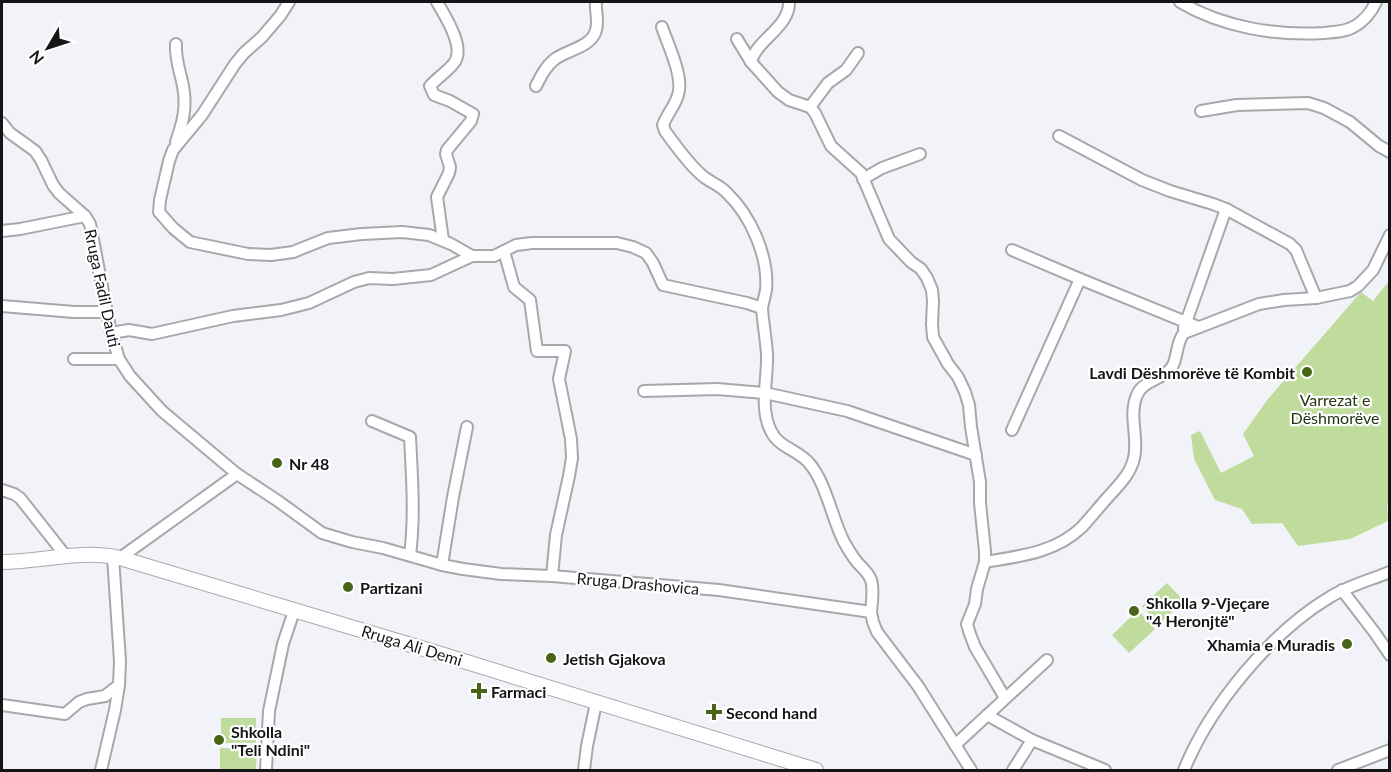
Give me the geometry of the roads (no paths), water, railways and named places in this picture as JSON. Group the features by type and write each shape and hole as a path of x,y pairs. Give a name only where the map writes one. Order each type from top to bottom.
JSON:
{"main road":[{"name":"Rruga Ali Demi","path":"2,562 65,555 99,554 116,558 431,651 816,771"}],"street":[{"path":"173,150 202,115 235,64 262,37 289,2"},
{"path":"437,2 456,40 459,52 456,61 430,86 434,95 473,114 474,117 447,150 449,173 437,197 442,240"},
{"path":"536,86 553,61 587,43 594,36 597,29 596,2"},
{"path":"752,62 753,56 789,10 789,2"},
{"path":"1180,2 1224,22 1281,33 1315,33 1340,32 1354,27 1365,18 1376,2"},
{"path":"662,27 680,84 679,94 663,125 665,131 690,164 704,177 726,191 739,206 752,226 760,247 766,290 762,308 767,352 765,393 767,420 771,432 778,441 798,452 809,462 818,475 842,538 849,552 867,572 871,581 871,612 877,632 918,686 971,771"},
{"path":"737,39 752,62 778,92 789,100 810,107 815,113 831,146 856,168 863,179 889,239 921,269 932,290 933,337 939,351 958,377 965,392 969,405 980,482 985,562 968,624 975,647 1005,698"},
{"path":"176,44 176,56 185,102 184,119 169,161 159,212 190,242 248,254 271,255 293,252 328,238 402,232 429,235 472,256"},
{"path":"810,107 828,83 846,70 858,52"},
{"path":"1201,111 1237,105 1308,103 1324,108 1350,122 1389,152"},
{"name":"Rruga Fadil Dauti","path":"2,123 35,151 52,185 85,216 90,224 111,333 119,359 130,376 162,411 237,474"},
{"path":"1059,136 1142,180 1226,209 1290,244 1296,250 1316,298"},
{"path":"863,179 882,168 920,154"},
{"path":"985,562 1030,555 1050,548 1067,538 1081,527 1127,474 1134,462 1136,450 1134,423 1136,398 1145,385 1169,371 1173,364 1226,209"},
{"path":"2,231 85,216"},
{"path":"1181,337 1198,327 1259,304 1316,298 1350,291 1373,270 1389,235"},
{"path":"111,333 129,330 152,334 233,316 281,310 309,303 354,282 369,278 393,279 431,274 472,256 494,256 516,245 532,243 617,243 633,247 646,253 653,262 663,285 762,308"},
{"path":"1012,250 1198,327"},
{"path":"504,251 514,287 530,300 537,351 565,351 559,379 571,439 572,458 556,535 552,576"},
{"path":"1012,430 1080,279"},
{"path":"2,306 74,312 107,312"},
{"path":"74,359 119,359"},
{"path":"644,392 717,389 765,393 847,411 976,455"},
{"path":"372,421 410,437 413,486 413,529 410,555"},
{"path":"442,565 453,496 468,427"},
{"path":"101,771 119,685 116,558 237,474"},
{"name":"Rruga Drashovica","path":"237,474 322,533 442,565 501,574 719,590 871,612"},
{"path":"2,490 20,498 65,555"},
{"path":"1184,771 1203,731 1238,679 1288,628 1342,590 1389,572"},
{"path":"1342,590 1389,655"},
{"path":"266,771 269,711 283,644 294,611"},
{"path":"955,745 1047,660"},
{"path":"2,705 65,714 79,702 105,696 119,685"},
{"path":"584,771 586,746 596,703"},
{"path":"987,715 1032,740 1105,771"},
{"path":"1013,771 1032,740"},
{"path":"1338,771 1389,750"}],"place":[{"name":"Lavdi Dëshmorëve të Kombit","path":"1307,372"},
{"name":"Nr 48","path":"277,463"},
{"name":"Partizani","path":"348,587"},
{"name":"Shkolla 9-Vjeçare \"4 Heronjtë\"","path":"1134,611"},
{"name":"Xhamia e Muradis","path":"1347,644"},
{"name":"Jetish Gjakova","path":"551,658"},
{"name":"Farmaci","path":"479,691"},
{"name":"Second hand","path":"714,712"},
{"name":"Shkolla \"Teli Ndini\"","path":"219,740"}],"park label":[{"name":"Varrezat e Dëshmorëve","path":"1335,408"}]}
